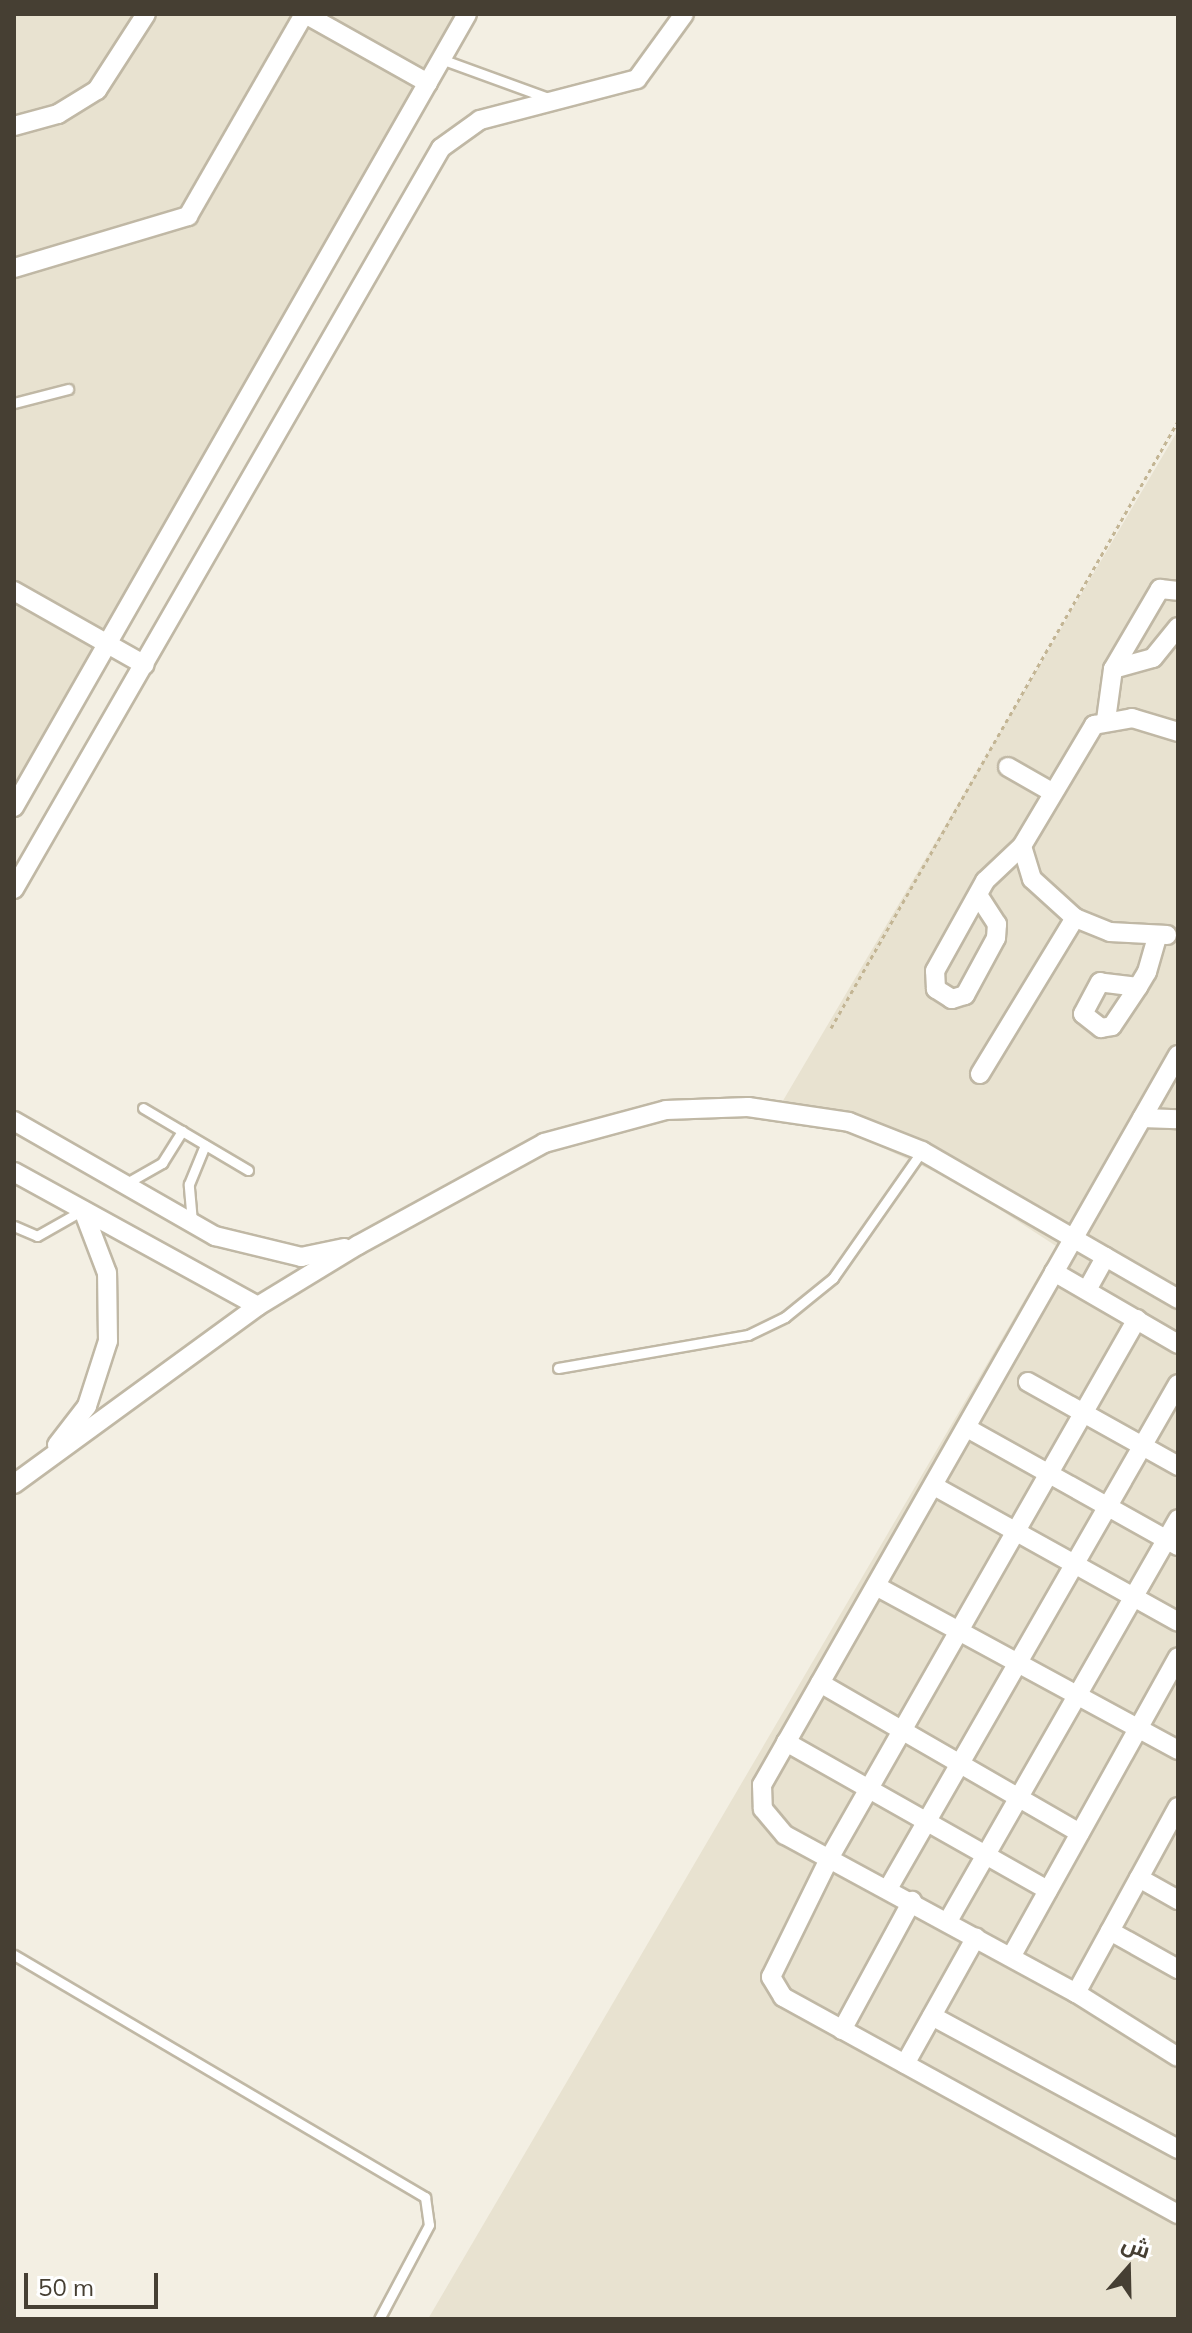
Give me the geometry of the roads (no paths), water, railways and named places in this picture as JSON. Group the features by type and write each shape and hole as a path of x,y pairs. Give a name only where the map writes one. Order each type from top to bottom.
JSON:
{"street":[{"path":"14,126 58,114 97,90 146,14"},
{"path":"14,268 188,216 304,14 428,83"},
{"path":"14,807 467,14"},
{"path":"14,889 441,148 480,120 637,79 684,14"},
{"path":"1106,720 1113,669 1160,589 1178,591"},
{"path":"14,591 145,665"},
{"path":"1113,669 1153,658 1178,627"},
{"path":"978,895 997,924 996,938 965,995 952,999 936,989 933,975 978,895 1022,846 1084,733 1106,720 1178,732"},
{"path":"1008,767 1050,791"},
{"path":"1022,846 1032,879 1075,918 1110,932 1162,935 1138,987"},
{"path":"980,1074 1075,918"},
{"path":"1178,1055 762,1785 763,1809 785,1835 831,1855 889,1887 1076,1993 1178,2057"},
{"path":"14,1484 258,1306 358,1245 544,1143 666,1110 803,1112 922,1151 1178,1299"},
{"path":"1142,1118 1178,1119"},
{"path":"14,1121 192,1223 257,1251 301,1257 358,1245"},
{"path":"14,1172 258,1306"},
{"path":"46,1461 87,1406 108,1341 107,1273 83,1210"},
{"path":"1087,1290 1105,1257"},
{"path":"1054,1272 1178,1344"},
{"path":"1137,1319 831,1855 771,1977 783,1997 1178,2214"},
{"path":"1028,1382 1178,1466"},
{"path":"889,1887 1178,1384"},
{"path":"967,1428 1172,1543"},
{"path":"934,1486 1178,1622"},
{"path":"948,1921 1133,1597 1172,1543 1178,1519"},
{"path":"876,1586 1178,1750"},
{"path":"1011,1957 1178,1657"},
{"path":"820,1683 1080,1833"},
{"path":"786,1742 1048,1890"},
{"path":"1076,1993 1139,1878 1173,1827 1178,1807"},
{"path":"1139,1878 1178,1900"},
{"path":"842,2030 912,1901"},
{"path":"1110,1931 1178,1969"},
{"path":"905,2064 976,1937"},
{"path":"932,2016 1178,2149"}],"lane":[{"path":"441,59 554,100"},
{"path":"14,403 68,389"},
{"path":"143,1108 248,1170"},
{"path":"125,1184 162,1163 182,1131"},
{"path":"192,1223 189,1184 205,1145"},
{"path":"558,1368 748,1335 785,1317 840,1270 922,1151"},
{"path":"14,1226 37,1236 83,1210"},
{"path":"14,1955 425,2197 429,2225 379,2319"}]}
